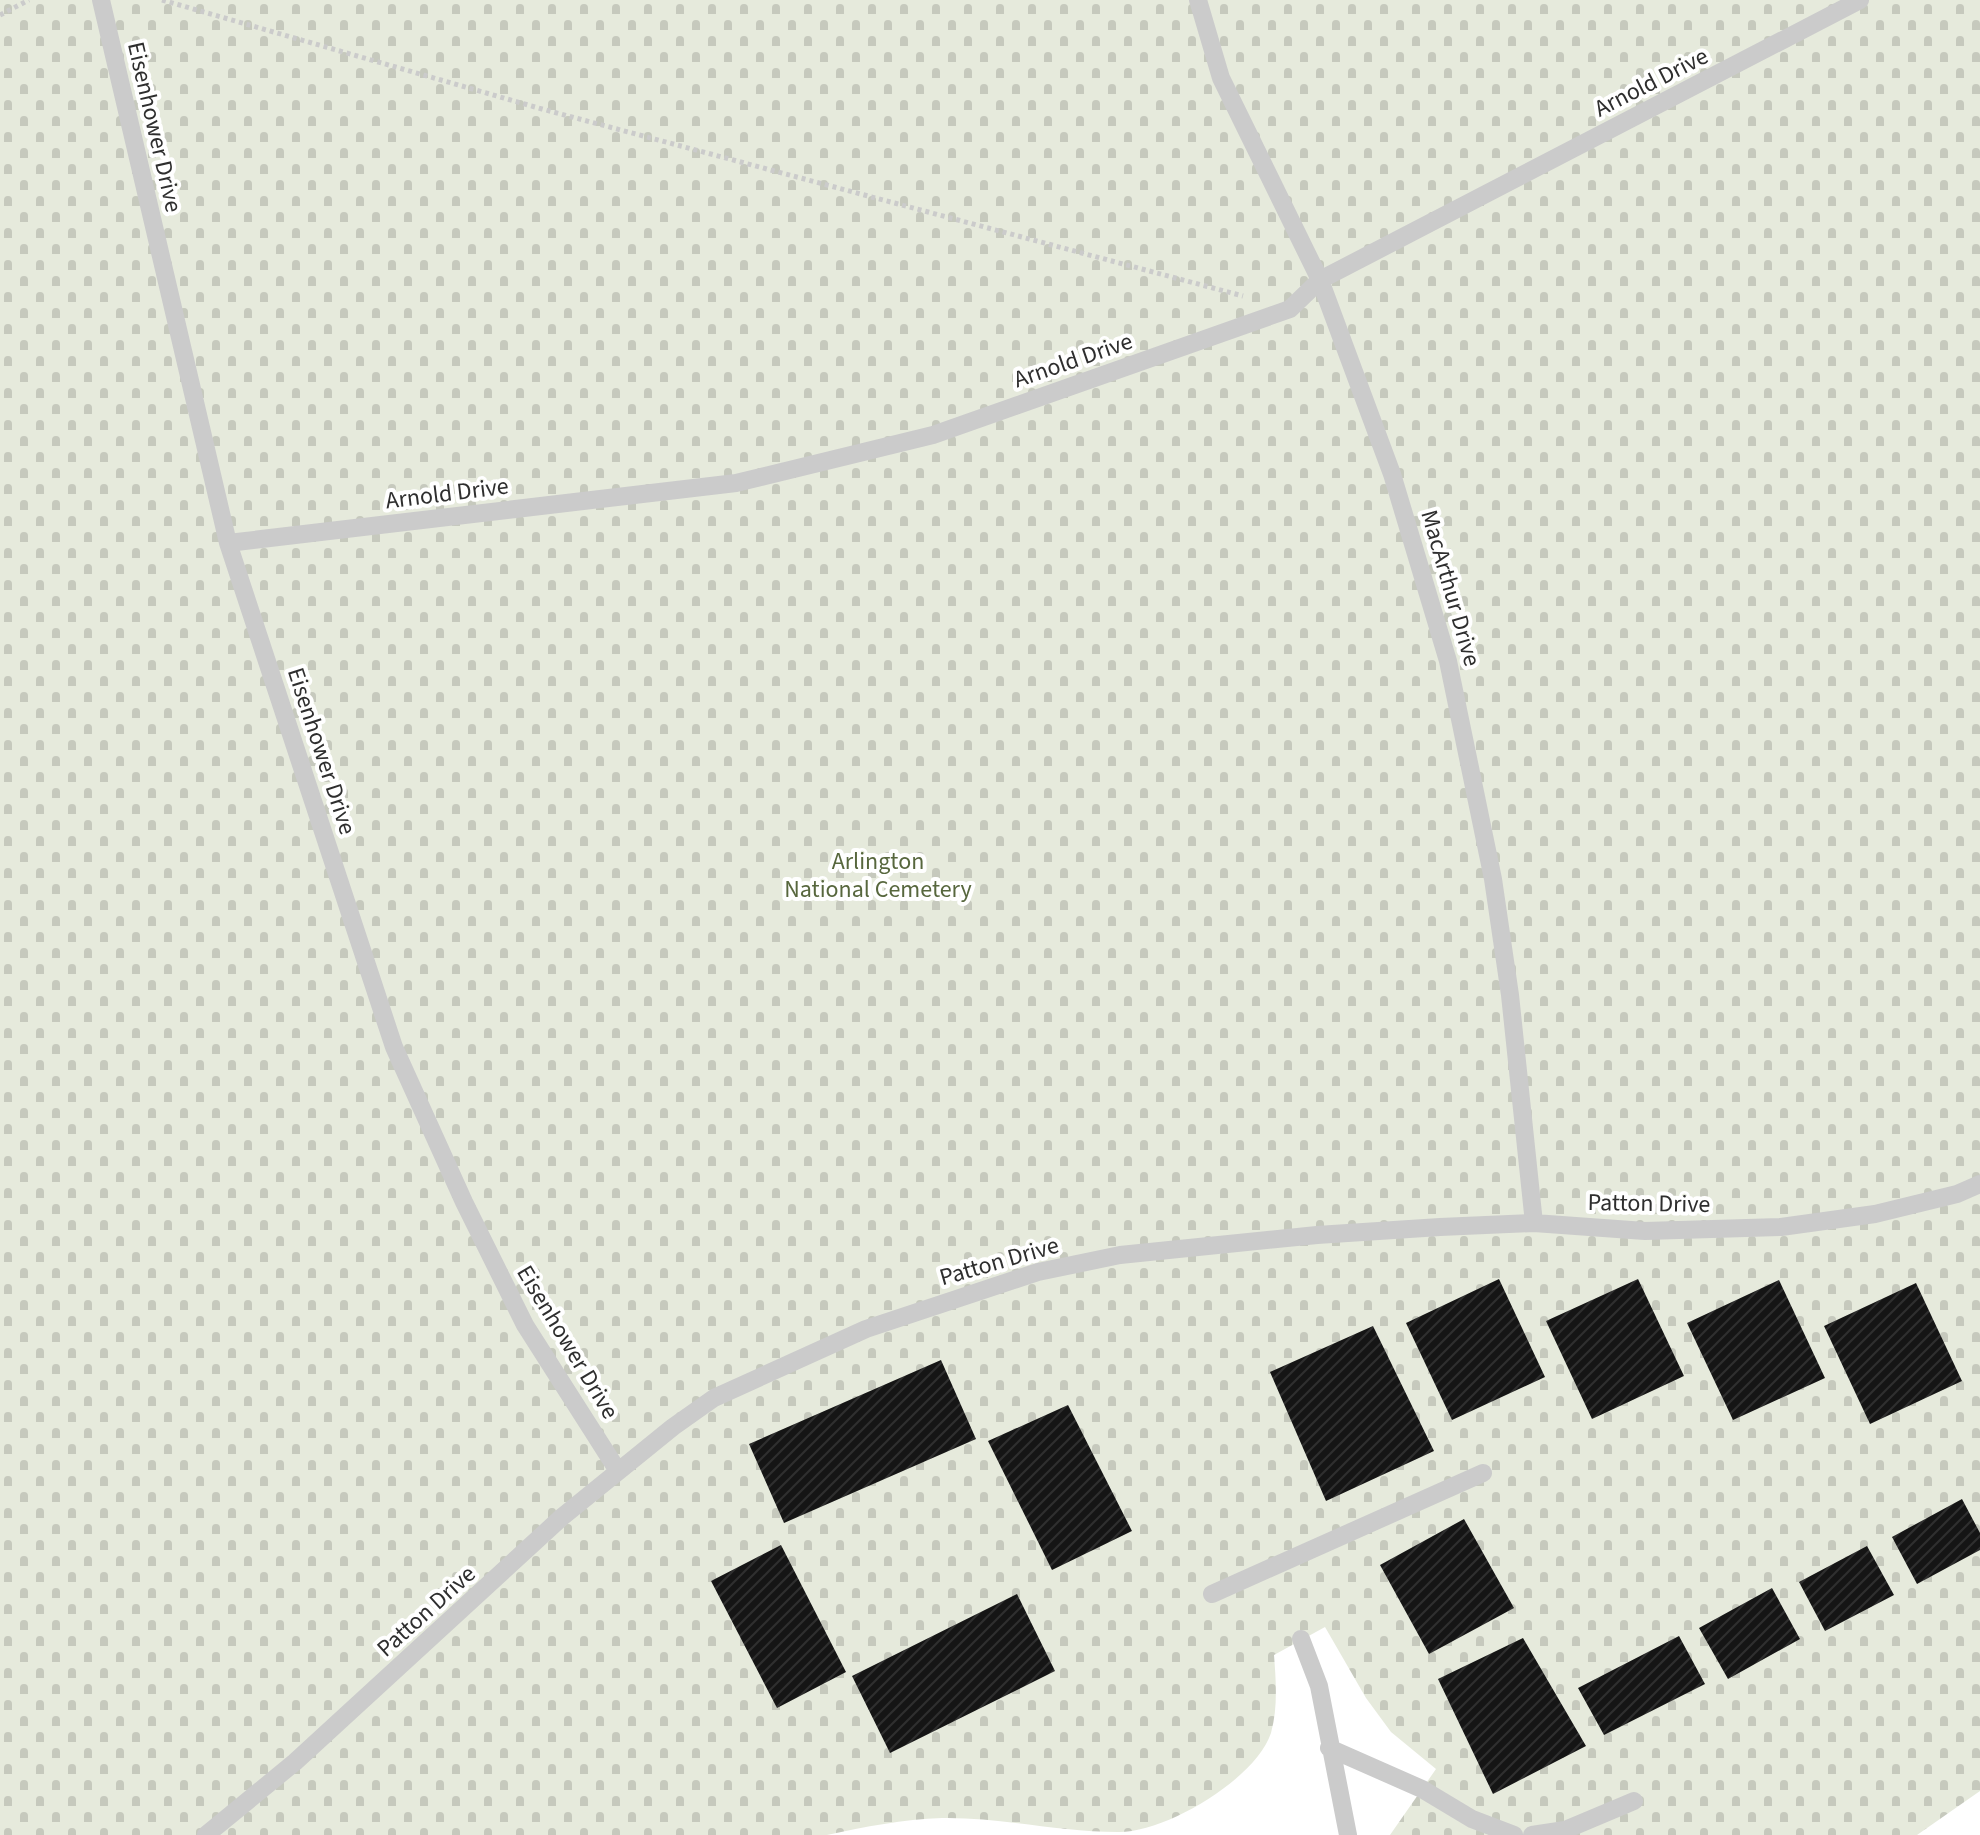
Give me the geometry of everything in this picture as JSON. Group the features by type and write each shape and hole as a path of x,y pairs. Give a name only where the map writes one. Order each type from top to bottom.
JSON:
{"lane":[{"name":"Eisenhower Drive","path":"101,0 228,543 394,1047 464,1202 525,1325 618,1471"},
{"name":"MacArthur Drive","path":"1198,0 1221,78 1320,280 1392,474 1448,661 1496,894 1534,1223"},
{"name":"Arnold Drive","path":"228,543 751,480 933,435 1290,309 1320,280 1860,0"},
{"name":"Patton Drive","path":"206,1835 295,1762 513,1566 562,1517 618,1471 714,1398 866,1329 1038,1272 1120,1255 1317,1235 1534,1223 1645,1231 1781,1227 1875,1214 1957,1194 1980,1184"},
{"path":"1212,1594 1483,1473"},
{"path":"1301,1639 1319,1686 1348,1835"},
{"path":"1329,1748 1422,1789 1472,1819 1514,1835"},
{"path":"1532,1835 1565,1830 1634,1801"}],"path":[{"path":"0,15 29,0"},
{"path":"162,0 542,109 1244,296"}],"green space":[{"name":"Arlington National Cemetery","path":"0,0 1980,0 1980,1791 1917,1835 1390,1835 1436,1769 1391,1732 1366,1698 1325,1627 1274,1655 1276,1704 1271,1733 1262,1751 1247,1768 1228,1785 1183,1813 1137,1830 1074,1830 942,1818 870,1826 827,1835 0,1835"}],"building":[{"path":"1499,1279 1545,1377 1452,1420 1406,1323"},
{"path":"1638,1279 1684,1376 1592,1419 1546,1321"},
{"path":"1779,1280 1825,1378 1733,1420 1687,1323"},
{"path":"1916,1283 1962,1381 1870,1424 1824,1326"},
{"path":"1373,1326 1434,1451 1326,1501 1270,1372"},
{"path":"941,1360 976,1439 784,1523 749,1444"},
{"path":"1068,1405 1132,1531 1052,1570 988,1441"},
{"path":"1962,1499 1980,1533 1980,1550 1917,1584 1892,1537"},
{"path":"1464,1519 1514,1608 1429,1654 1380,1565"},
{"path":"781,1545 846,1672 777,1708 711,1581"},
{"path":"1867,1546 1894,1595 1825,1631 1799,1582"},
{"path":"1772,1588 1800,1639 1728,1679 1699,1628"},
{"path":"1017,1594 1055,1671 890,1753 852,1676"},
{"path":"1679,1636 1705,1684 1604,1735 1578,1688"},
{"path":"1523,1638 1586,1746 1493,1794 1438,1679"}]}
